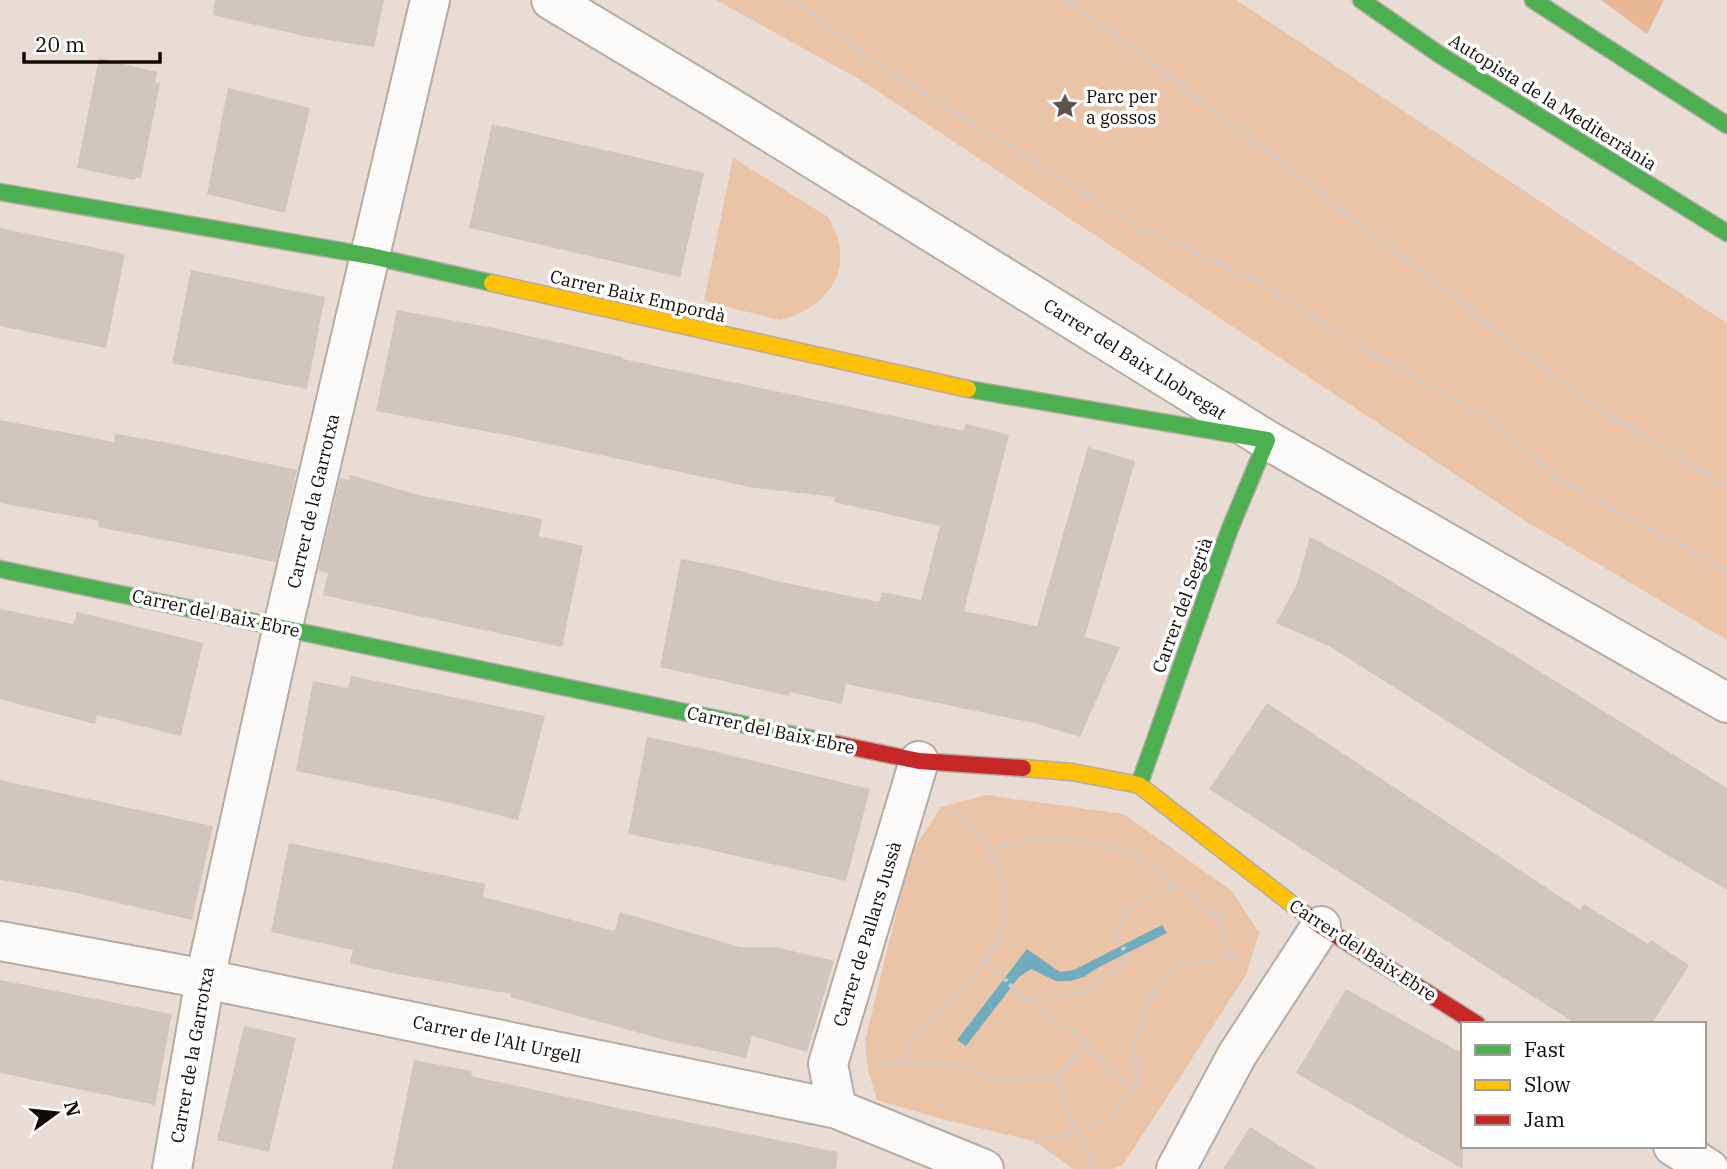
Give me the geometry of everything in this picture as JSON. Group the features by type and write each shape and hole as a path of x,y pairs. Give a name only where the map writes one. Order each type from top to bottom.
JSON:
{"main road":[{"name":"Autopista de la Mediterrània","path":"1360,0 1440,55 1727,233"},
{"path":"1533,0 1727,125"},
{"name":"Carrer Baix Empordà","path":"0,192 371,256 966,389 1267,440"},
{"name":"Carrer del Segrià","path":"1139,785 1229,531 1267,440"},
{"name":"Carrer del Baix Ebre","path":"0,569 919,761 1072,772 1139,785 1321,926 1474,1022"}],"street":[{"name":"Carrer de la Garrotxa","path":"172,1169 205,979 283,626 430,0"},
{"name":"Carrer del Baix Llobregat","path":"551,0 726,105 1267,440 1727,703"},
{"name":"Carrer de Pallars Jussà","path":"837,1109 828,1065 919,761"},
{"path":"1176,1169 1237,1055 1321,926"},
{"name":"Carrer de l'Alt Urgell","path":"0,941 205,979 837,1109 984,1169"},
{"path":"1676,1148 1709,1169"}],"path":[{"path":"794,0 870,59 1140,228 1259,282 1346,340 1489,419 1557,478 1727,570"},
{"path":"1068,0 1245,134 1586,400 1727,487"},
{"path":"908,1062 907,1046 947,1005 985,959 1002,927 1005,899 996,859 978,834 953,811 941,807"},
{"path":"990,850 1020,841 1050,840 1093,843 1129,852 1209,910 1222,928"},
{"path":"1024,999 1085,993 1128,959 1115,929 1125,915 1143,897 1177,886"},
{"path":"1226,903 1220,915 1224,940 1246,975"},
{"path":"1034,1142 1054,1138 1111,1118 1137,1082 1134,1044 1150,998 1176,966 1233,957"},
{"path":"985,959 1024,999 1079,1035 1130,1090"},
{"path":"868,1070 893,1063 918,1061 963,1067 995,1079 1061,1072 1086,1044"},
{"path":"1061,1072 1063,1101 1093,1169"}],"shaded area":[{"path":"716,0 1236,0 1727,323 1727,640 1524,520 864,82"},
{"path":"1601,0 1664,0 1647,34"},
{"path":"733,158 828,217 836,235 840,252 834,282 814,305 798,314 780,320 704,301"},
{"path":"986,795 1124,814 1232,891 1259,933 1246,975 1123,1165 1113,1169 1074,1169 1034,1141 877,1100 868,1070 865,1041 911,853 941,807"}],"water":[{"path":"1162,925 1167,933 1084,977 1056,981 1031,969 1019,977 966,1046 957,1040 1027,949 1060,972 1074,970"}],"building":[{"path":"215,0 384,0 374,47 308,37 213,15"},
{"path":"99,58 157,72 155,82 160,84 141,178 136,177 135,180 77,168"},
{"path":"228,88 310,108 285,213 207,194"},
{"path":"492,124 704,173 680,277 469,228"},
{"path":"0,228 125,254 106,348 0,326"},
{"path":"191,270 325,297 307,389 172,363"},
{"path":"397,310 493,328 623,359 964,431 966,424 1009,435 964,611 1037,626 1088,447 1135,461 1085,637 1120,647 1080,737 1034,723 846,684 842,704 789,692 790,696 660,667 681,559 879,602 882,592 921,600 940,526 834,502 835,497 755,488 511,436 376,411"},
{"path":"0,420 114,442 115,434 158,441 297,470 276,562 98,527 99,521 0,503"},
{"path":"350,475 419,495 542,519 539,536 583,546 562,647 323,595 328,573 318,571 340,478 349,480"},
{"path":"1310,537 1374,571 1512,654 1727,788 1727,890 1529,773 1329,646 1276,623 1297,584"},
{"path":"0,609 74,624 77,612 203,643 181,736 97,715 95,724 0,699"},
{"path":"351,676 545,716 518,820 429,798 296,771 313,681 348,688"},
{"path":"1267,703 1580,910 1584,904 1648,944 1651,940 1689,965 1653,1022 1573,1022 1209,789"},
{"path":"647,737 870,789 846,881 680,843 679,845 628,834"},
{"path":"0,780 213,826 192,920 68,891 0,880"},
{"path":"289,843 485,884 483,897 615,931 620,912 740,947 775,947 834,961 807,1052 752,1036 746,1058 665,1040 510,997 511,994 350,963 353,950 271,932"},
{"path":"0,980 172,1014 155,1105 0,1073"},
{"path":"1346,989 1461,1053 1463,1169 1296,1073"},
{"path":"244,1026 296,1038 269,1152 217,1140"},
{"path":"414,1060 472,1071 471,1076 618,1108 838,1152 836,1169 392,1169"},
{"path":"1250,1127 1317,1169 1223,1169"}],"traffic: fast":[{"path":"1361,0 1440,55 1727,233"},
{"path":"1533,0 1727,125"},
{"path":"0,192 371,256 492,283"},
{"path":"968,389 1267,440 1229,531 1139,785"},
{"path":"0,569 837,744"}],"traffic: slow":[{"path":"492,283 968,389"},
{"path":"1023,768 1072,772 1139,785 1297,908"}],"traffic: jam":[{"path":"837,744 919,761 1023,768"},
{"path":"1297,908 1321,926 1474,1022"}],"place":[{"name":"Parc per a gossos","path":"1065,106"}]}
